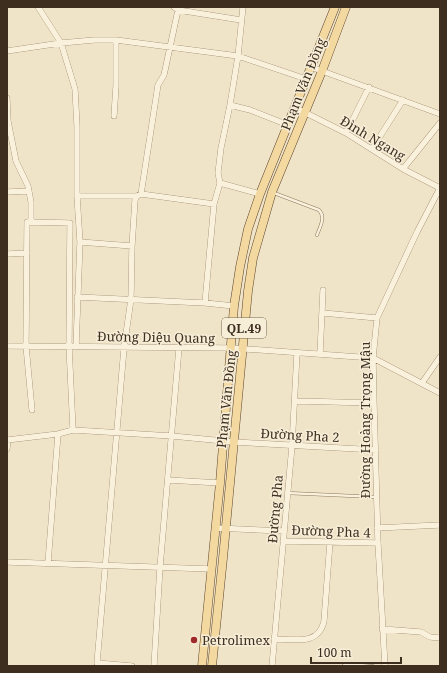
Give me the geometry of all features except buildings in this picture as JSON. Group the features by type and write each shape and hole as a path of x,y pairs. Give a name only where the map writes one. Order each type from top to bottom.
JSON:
{"main road":[{"name":"Phạm Văn Đồng","path":"202,666 232,348 234,306 240,267 248,229 260,194 335,7"},
{"name":"Phạm Văn Đồng","path":"212,666 248,291 253,258 272,192 322,71 346,7"}],"street":[{"path":"38,7 61,43 75,89 77,126 76,196 80,242 76,347"},
{"path":"206,303 214,204 220,183 218,173 221,148 238,56 243,7"},
{"path":"132,666 97,663 118,433 124,348 131,299 135,200 139,195 158,85 164,75 176,9 241,20"},
{"path":"114,116 116,86 116,40"},
{"path":"7,51 61,43 116,40 238,56 306,79"},
{"path":"311,67 440,114"},
{"path":"346,133 369,88"},
{"path":"7,98 8,121 16,161 29,190 31,202 31,222"},
{"path":"372,149 404,100"},
{"path":"230,105 250,110 288,125"},
{"name":"Đình Ngang","path":"294,107 346,133 403,169 440,188"},
{"path":"403,169 440,123"},
{"path":"220,183 260,194"},
{"name":"Đường Hoàng Trọng Mậu","path":"385,666 377,528 374,403 373,358 377,318 417,232 440,188"},
{"path":"7,192 29,190"},
{"path":"76,196 139,195 214,204"},
{"path":"32,410 26,346 27,222 70,223 69,346 73,430"},
{"path":"80,242 132,246"},
{"path":"7,254 27,253"},
{"path":"320,354 323,290"},
{"path":"78,297 206,303 234,306"},
{"path":"323,313 377,318"},
{"name":"Đường Diệu Quang","path":"7,346 232,348 243,350 373,358 440,393"},
{"path":"154,666 160,567 172,436 178,348"},
{"name":"Đường Pha","path":"272,666 292,446 297,353"},
{"path":"422,383 440,357"},
{"path":"295,402 374,403"},
{"name":"Đường Pha 2","path":"7,440 58,434 73,430 172,436 223,442 376,450"},
{"path":"48,563 58,434"},
{"path":"7,440 7,449"},
{"path":"168,480 220,483"},
{"path":"377,528 440,525"},
{"path":"215,528 284,531"},
{"name":"Đường Pha 4","path":"283,541 378,543"},
{"path":"274,639 310,639 320,633 324,622 330,542"},
{"path":"7,562 211,569"},
{"path":"382,629 421,632 440,638"}],"lane":[{"path":"272,192 319,210 323,218 317,235"},
{"path":"287,493 377,498"},
{"path":"344,664 373,666"}],"place":[{"name":"Petrolimex","path":"194,640"}]}
